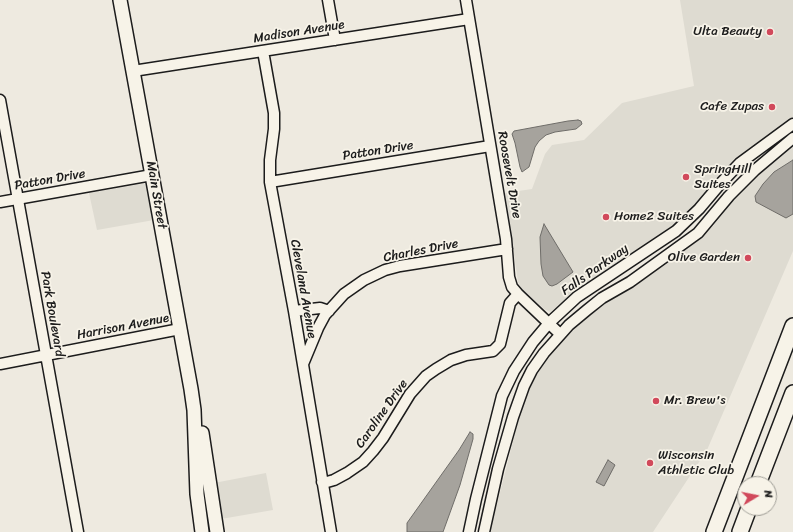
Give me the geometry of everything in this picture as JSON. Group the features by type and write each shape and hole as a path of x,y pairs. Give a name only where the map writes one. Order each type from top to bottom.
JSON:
{"highway":[{"path":"714,532 793,326"},
{"path":"761,476 793,393"},
{"path":"707,532 725,486 759,416"},
{"path":"740,532 746,516"}],"main road":[{"name":"Main Street","path":"120,0 191,389 194,410 197,494 202,532"},
{"name":"Main Street","path":"191,389 199,416 217,532"}],"street":[{"path":"328,0 335,40"},
{"name":"Roosevelt Drive","path":"466,0 496,178 507,249 509,277 512,286 518,294 560,334"},
{"name":"Madison Avenue","path":"134,71 470,20"},
{"name":"Cleveland Avenue","path":"263,51 274,113 274,129 270,160 270,182 294,311 331,532"},
{"name":"Park Boulevard","path":"0,100 78,532"},
{"name":"Falls Parkway","path":"469,532 476,498 502,396 521,359 533,342 549,323 577,297 676,231 699,209 740,163 793,124"},
{"name":"Falls Parkway","path":"484,532 507,436 522,390 532,370 544,353 575,319 602,298 630,282 698,233 721,208 729,196 754,170 793,138"},
{"name":"Patton Drive","path":"270,182 490,146"},
{"name":"Patton Drive","path":"0,202 152,175"},
{"name":"Charles Drive","path":"303,366 318,328 329,311 351,288 364,280 385,270 400,266 507,249"},
{"name":"Caroline Drive","path":"322,482 334,480 347,473 362,462 373,451 410,394 426,376 451,360 466,355 493,351 500,344 510,303 518,294"},
{"path":"294,311 320,308 329,311"},
{"name":"Harrison Avenue","path":"0,364 180,329"}],"shaded area":[{"path":"680,0 793,0 793,121 719,178 692,209 670,229 594,279 550,312 544,309 522,289 518,282 505,193 532,189 545,154 552,145 584,140 622,103 694,86"},
{"path":"578,120 581,121 582,124 576,129 555,132 546,135 539,141 535,147 529,167 522,172 512,134 514,131"},
{"path":"793,146 793,251 707,450 653,532 490,532 521,410 531,386 546,359 555,348 591,313 607,301 665,265 705,235 755,175"},
{"path":"793,160 793,214 786,218 756,202 755,196 774,172"},
{"path":"145,184 146,186 154,220 97,230 89,193"},
{"path":"544,224 573,272 552,286 549,285 543,276 541,264 540,237"},
{"path":"470,432 473,434 473,439 460,485 443,532 407,532 407,523 459,450"},
{"path":"608,460 615,465 604,486 596,482"},
{"path":"266,473 273,510 221,519 214,483"}],"place":[{"name":"Ulta Beauty","path":"770,32"},
{"name":"Cafe Zupas","path":"772,107"},
{"name":"SpringHill Suites","path":"686,177"},
{"name":"Home2 Suites","path":"606,217"},
{"name":"Olive Garden","path":"748,258"},
{"name":"Mr. Brew's","path":"656,401"},
{"name":"Wisconsin Athletic Club","path":"650,463"}]}
